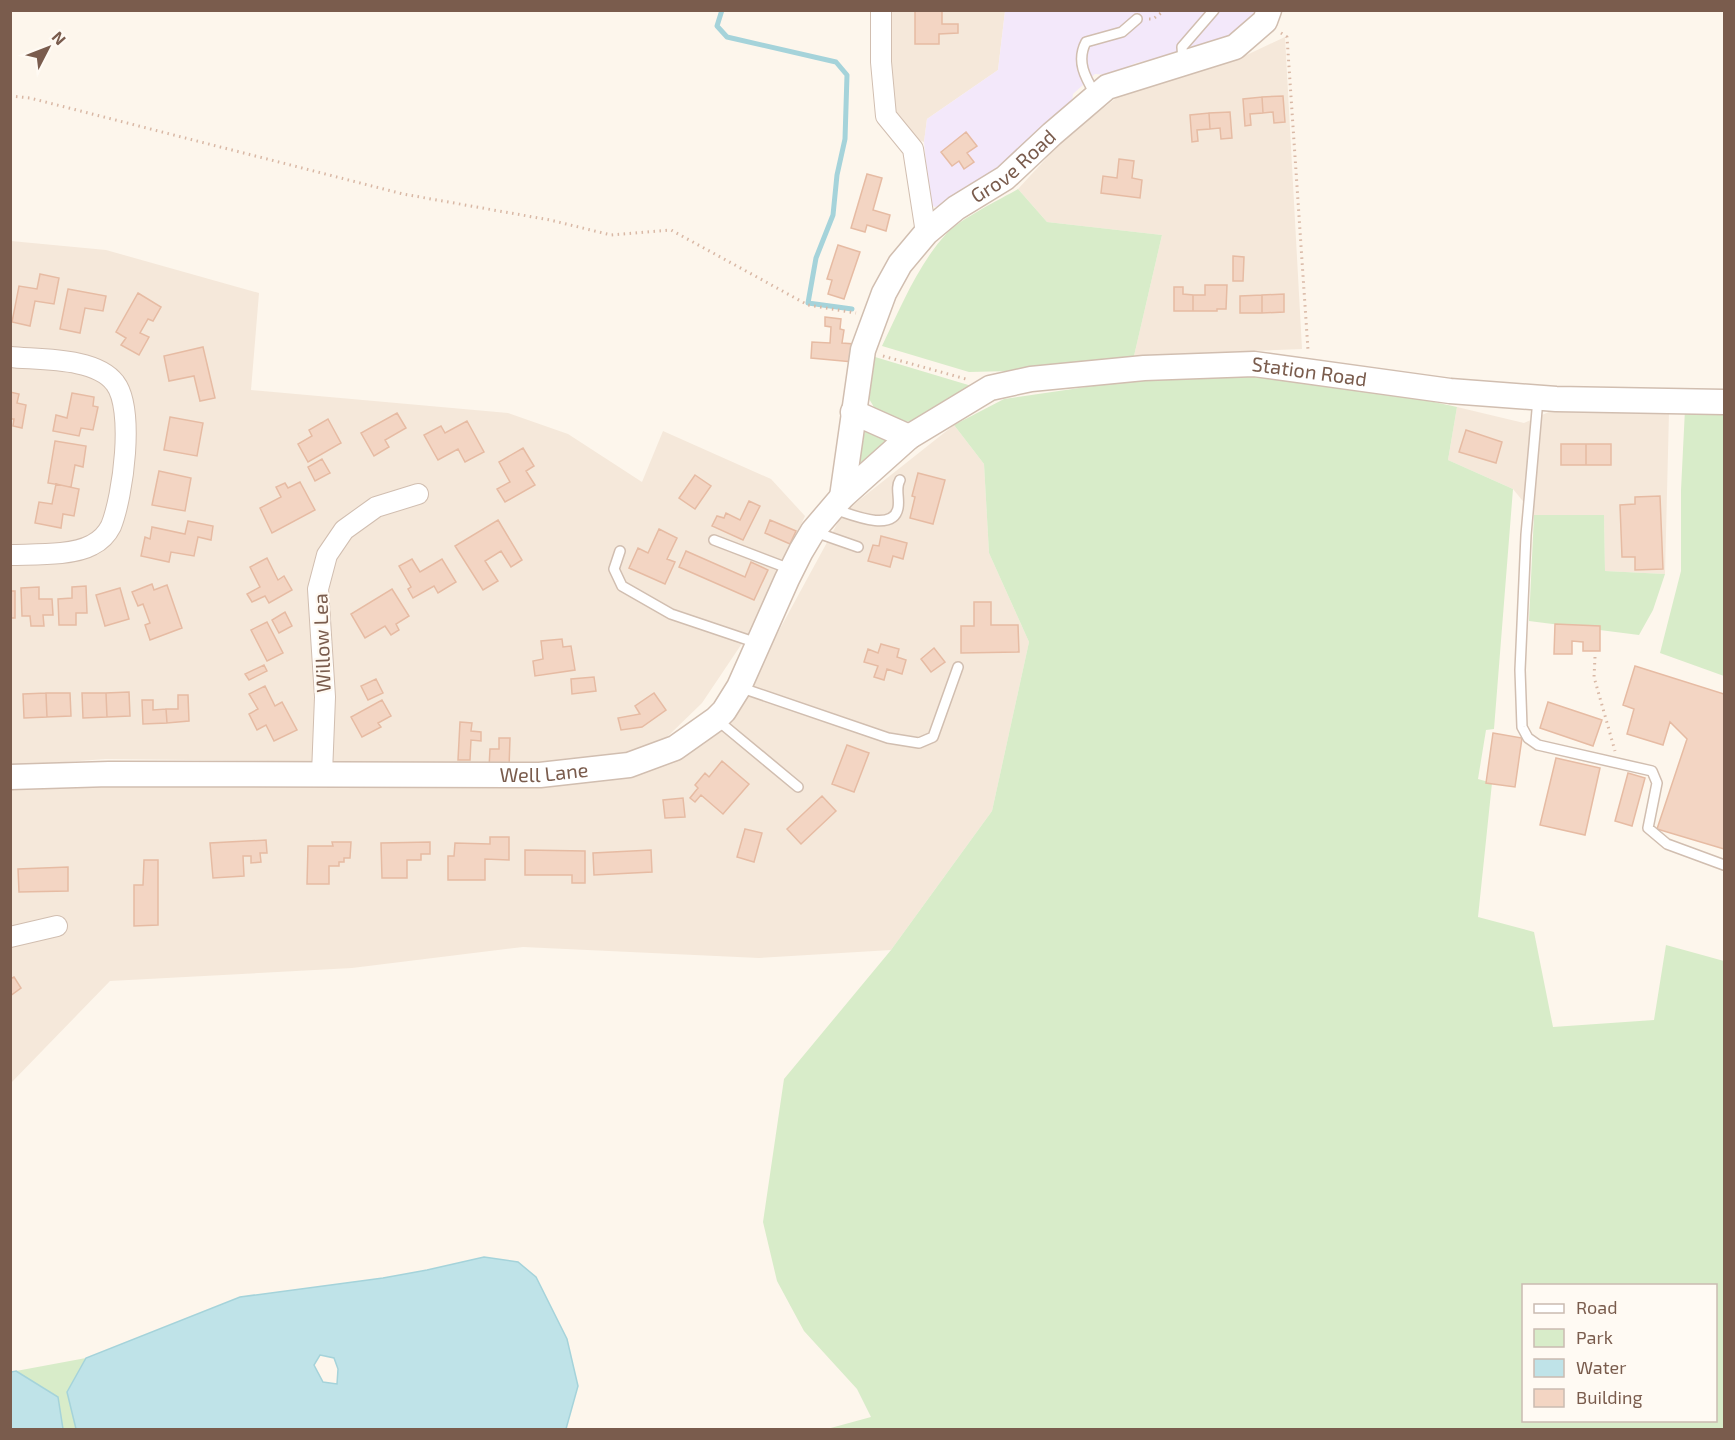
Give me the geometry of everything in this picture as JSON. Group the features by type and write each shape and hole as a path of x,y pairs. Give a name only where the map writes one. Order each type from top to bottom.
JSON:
{"street":[{"path":"881,10 881,62 886,116 913,149 926,233"},
{"name":"Grove Road","path":"837,503 850,452 853,412 863,350 884,293 900,264 926,233 956,208 1005,178 1107,87 1235,47 1267,16"},
{"path":"10,357 81,363 99,370 114,382 124,401 126,444 117,505 110,528 102,538 78,551 10,555"},
{"name":"Station Road","path":"909,437 990,388 1031,379 1144,368 1254,363 1450,391 1538,398 1725,402"},
{"path":"853,412 909,437"},
{"name":"Well Lane","path":"10,777 109,774 540,775 630,765 675,748 724,711 739,687 792,569 813,531 837,503 909,437"},
{"name":"Willow Lea","path":"322,774 324,694 318,589 327,555 344,530 376,507 418,494"},
{"path":"10,937 57,927"}],"lane":[{"path":"1183,64 1182,47 1214,10"},
{"path":"1096,96 1082,69 1080,53 1086,42 1122,32 1137,19"},
{"path":"1538,398 1525,559 1520,670 1522,727 1528,738 1538,746 1652,771 1656,783 1648,828 1667,844 1725,865"},
{"path":"837,503 871,520 883,521 893,517 898,510 900,480"},
{"path":"813,531 858,548"},
{"path":"714,540 792,569"},
{"path":"620,551 614,569 622,586 671,614 760,643"},
{"path":"739,687 888,738 919,743 933,737 958,667"},
{"path":"716,719 798,787"}],"path":[{"path":"1137,19 1153,19 1165,10"},
{"path":"1267,16 1287,37 1308,350 1303,370"},
{"path":"10,96 30,98 207,142 403,194 550,220 611,235 671,230 808,305 875,317"},
{"path":"863,350 944,372 990,388"},
{"path":"1594,657 1594,677 1616,755 1613,762"}],"shaded area":[{"path":"890,11 1005,11 998,70 927,119 924,142 906,135 890,103"},
{"path":"1005,11 1258,11 1253,19 1220,44 1136,63 1108,75 1095,74 1073,94 1072,101 1010,159 939,208 935,207 930,204 924,142 927,119 998,70"},
{"path":"1285,37 1302,349 1134,356 1162,235 1047,222 1018,189 1065,138 1129,88 1234,61"},
{"path":"11,241 106,250 259,293 251,390 508,413 568,434 642,482 663,431 771,479 805,516 751,630 702,703 666,738 624,756 520,764 106,759 11,766"},
{"path":"1457,407 1524,423 1551,411 1669,412 1665,574 1605,571 1604,515 1534,515 1513,489 1448,460"},
{"path":"954,425 984,464 989,553 1029,642 992,811 891,950 759,958 523,947 352,968 110,981 11,1083 11,786 535,786 666,765 727,726 843,513"}],"green space":[{"path":"1018,189 1047,222 1162,235 1134,356 1011,371 969,372 882,346 918,273 947,233 971,215"},
{"path":"875,357 975,387 936,406 915,421 902,422 875,409 868,397"},
{"path":"1182,373 1262,376 1379,390 1457,407 1448,460 1513,489 1494,729 1486,730 1478,779 1492,783 1478,917 1534,932 1553,1027 1654,1020 1666,945 1724,961 1724,1429 827,1429 871,1417 857,1389 804,1331 777,1281 763,1222 784,1079 891,950 992,811 1029,642 989,553 984,464 954,425 1004,399"},
{"path":"1724,408 1724,676 1660,653 1681,571 1681,490 1685,409"},
{"path":"865,430 888,441 859,464"},
{"path":"1534,515 1604,515 1605,571 1665,574 1653,610 1639,635 1529,621"},
{"path":"86,1358 67,1392 76,1429 63,1429 58,1397 16,1371"}],"water":[{"path":"484,1257 518,1262 536,1277 567,1339 578,1386 566,1429 76,1429 67,1392 86,1358 240,1297 427,1270","holes":["320,1355 334,1358 338,1369 337,1384 323,1382 314,1365"]},
{"path":"16,1371 58,1397 63,1429 11,1429 11,1372"}],"building":[{"path":"915,11 942,11 942,24 958,24 958,33 939,34 939,44 915,44"},
{"path":"1283,96 1285,122 1274,123 1273,112 1263,113 1262,97"},
{"path":"1262,97 1263,113 1250,114 1251,125 1245,126 1243,99"},
{"path":"1230,112 1232,138 1221,139 1220,128 1210,129 1209,113"},
{"path":"1209,113 1210,129 1197,130 1198,141 1192,142 1190,115"},
{"path":"966,132 977,146 967,153 974,162 964,169 959,161 952,166 941,152"},
{"path":"1119,159 1134,161 1132,178 1142,180 1140,198 1101,193 1103,176 1117,178"},
{"path":"867,174 882,178 873,210 890,215 886,231 867,225 865,232 851,228"},
{"path":"838,245 860,252 844,299 828,294 832,280 827,279"},
{"path":"1233,256 1244,257 1243,281 1233,281"},
{"path":"40,274 59,278 54,304 35,301 30,326 12,322 19,286 37,289"},
{"path":"1205,285 1227,285 1226,309 1193,311 1193,295 1205,295"},
{"path":"1174,287 1183,287 1183,294 1193,295 1193,311 1174,311"},
{"path":"68,289 106,296 103,311 85,308 80,333 60,329"},
{"path":"138,293 161,307 153,321 148,319 140,333 149,337 139,355 121,345 126,338 116,332"},
{"path":"1284,294 1284,312 1262,313 1262,295"},
{"path":"1262,295 1262,313 1240,313 1240,296"},
{"path":"825,317 841,319 840,329 844,330 842,343 855,344 853,362 811,358 812,342 830,343 831,327 825,326"},
{"path":"203,347 215,398 200,401 194,376 169,381 164,356"},
{"path":"10,392 19,394 17,403 26,405 22,428 13,426 14,419 10,419"},
{"path":"72,393 94,397 93,406 98,407 93,430 81,428 79,436 53,431 56,415 67,418"},
{"path":"397,413 406,428 385,440 389,447 374,456 361,433"},
{"path":"170,417 203,423 197,456 164,450"},
{"path":"328,419 341,443 308,462 298,444 312,436 309,430"},
{"path":"467,421 484,452 465,462 458,449 438,460 424,435 441,426 445,433"},
{"path":"1466,430 1502,442 1496,463 1459,452"},
{"path":"55,441 86,446 83,467 75,465 71,487 48,483"},
{"path":"1561,444 1586,444 1586,465 1561,465"},
{"path":"1586,444 1611,444 1611,465 1586,465"},
{"path":"523,448 534,466 526,471 535,485 505,502 497,489 510,482 499,462"},
{"path":"322,459 330,473 315,481 308,467"},
{"path":"159,471 191,478 185,511 152,505"},
{"path":"918,473 945,480 933,524 910,518 915,497 912,496"},
{"path":"695,475 711,486 695,509 679,498"},
{"path":"300,482 315,510 272,533 260,508 281,497 276,487 285,483 288,488"},
{"path":"56,484 79,489 74,516 63,514 61,528 35,523 39,502 52,504"},
{"path":"1660,496 1663,569 1635,570 1635,557 1622,557 1620,505 1635,504 1635,497"},
{"path":"749,501 760,506 743,540 712,526 717,516 724,518 726,513 740,520"},
{"path":"498,520 522,560 511,567 501,551 485,561 498,581 483,590 455,546"},
{"path":"770,520 796,531 790,544 765,533"},
{"path":"188,521 213,526 211,540 198,537 194,556 171,552 169,562 141,556 145,537 150,539 152,527 185,534"},
{"path":"659,529 677,538 667,559 675,562 665,584 629,568 638,548 648,553"},
{"path":"881,536 907,543 903,559 893,556 890,567 868,561 873,545 879,546"},
{"path":"686,551 745,577 751,562 768,570 754,600 679,567"},
{"path":"267,558 278,580 284,576 292,590 269,603 265,596 252,602 247,594 260,587 250,567"},
{"path":"412,559 420,572 442,559 456,582 438,593 434,586 413,598 408,589 411,587 399,566"},
{"path":"152,584 154,590 167,585 182,628 150,640 145,625 150,623 143,604 138,606 132,592"},
{"path":"86,586 87,613 76,613 76,625 59,625 58,599 72,598 72,587"},
{"path":"39,587 39,599 52,599 53,615 43,615 44,626 31,626 30,616 22,616 21,588"},
{"path":"120,588 129,619 105,626 96,595"},
{"path":"392,589 409,616 396,624 399,630 391,635 385,626 365,638 351,614"},
{"path":"10,591 15,591 15,618 10,618"},
{"path":"974,602 991,602 991,625 1018,625 1019,652 961,653 961,626 974,626"},
{"path":"285,612 292,626 279,633 272,620"},
{"path":"267,622 283,653 267,661 251,630"},
{"path":"1555,624 1600,626 1600,651 1583,651 1583,642 1572,641 1572,654 1554,654"},
{"path":"562,639 563,647 571,646 575,670 535,676 533,661 543,659 541,641"},
{"path":"881,644 899,649 897,657 906,660 902,674 887,669 884,680 874,677 878,666 864,662 868,649 878,653"},
{"path":"934,648 945,662 931,672 921,659"},
{"path":"264,665 267,671 249,680 245,674"},
{"path":"1635,666 1724,694 1724,849 1657,829 1687,739 1670,722 1663,745 1627,734 1634,709 1623,705"},
{"path":"594,677 596,691 572,694 571,679"},
{"path":"376,679 383,693 368,700 361,686"},
{"path":"265,686 275,706 282,702 297,730 274,741 266,725 257,730 249,714 258,709 249,694"},
{"path":"129,692 130,716 107,717 106,693"},
{"path":"46,693 70,693 71,716 47,717"},
{"path":"46,693 47,717 24,718 23,694"},
{"path":"82,693 106,693 107,717 83,718"},
{"path":"654,693 666,710 642,727 621,730 618,718 640,714 635,706"},
{"path":"178,695 188,695 189,721 167,723 166,709 178,709"},
{"path":"142,700 153,700 153,710 166,709 167,723 143,724"},
{"path":"382,700 391,716 378,723 381,727 362,737 351,717"},
{"path":"1548,702 1602,720 1593,746 1540,728"},
{"path":"460,722 472,723 471,731 481,732 481,741 471,740 470,760 458,760"},
{"path":"1493,733 1522,738 1515,787 1486,783"},
{"path":"499,738 510,738 509,768 489,768 490,749 499,749"},
{"path":"847,745 869,753 854,792 832,784"},
{"path":"1556,758 1600,768 1585,835 1540,825"},
{"path":"722,761 749,784 723,814 701,795 695,802 690,798 698,788 695,785 705,773 709,777"},
{"path":"1628,773 1645,778 1632,826 1615,821"},
{"path":"822,796 836,811 801,844 787,829"},
{"path":"683,798 685,817 665,818 663,800"},
{"path":"745,829 762,833 754,862 737,857"},
{"path":"490,837 509,837 509,860 485,859 485,880 448,880 448,856 454,856 455,843 490,844"},
{"path":"266,840 267,853 260,853 261,862 251,863 251,856 243,856 244,876 213,878 210,843"},
{"path":"332,842 351,842 350,858 344,858 344,862 339,862 339,866 329,866 329,884 307,884 308,846 333,846"},
{"path":"430,842 430,854 421,854 421,860 407,860 407,878 382,878 381,843"},
{"path":"525,850 585,851 585,883 572,883 572,875 525,875"},
{"path":"651,850 652,872 594,875 593,853"},
{"path":"144,860 158,860 158,925 134,926 134,885 143,885"},
{"path":"68,867 68,891 19,892 18,869"},
{"path":"14,977 21,988 10,996 10,979"}],"waterway":[{"path":"722,10 717,26 727,37 836,62 847,75 845,139 837,175 833,215 816,258 808,303 852,309"}]}
